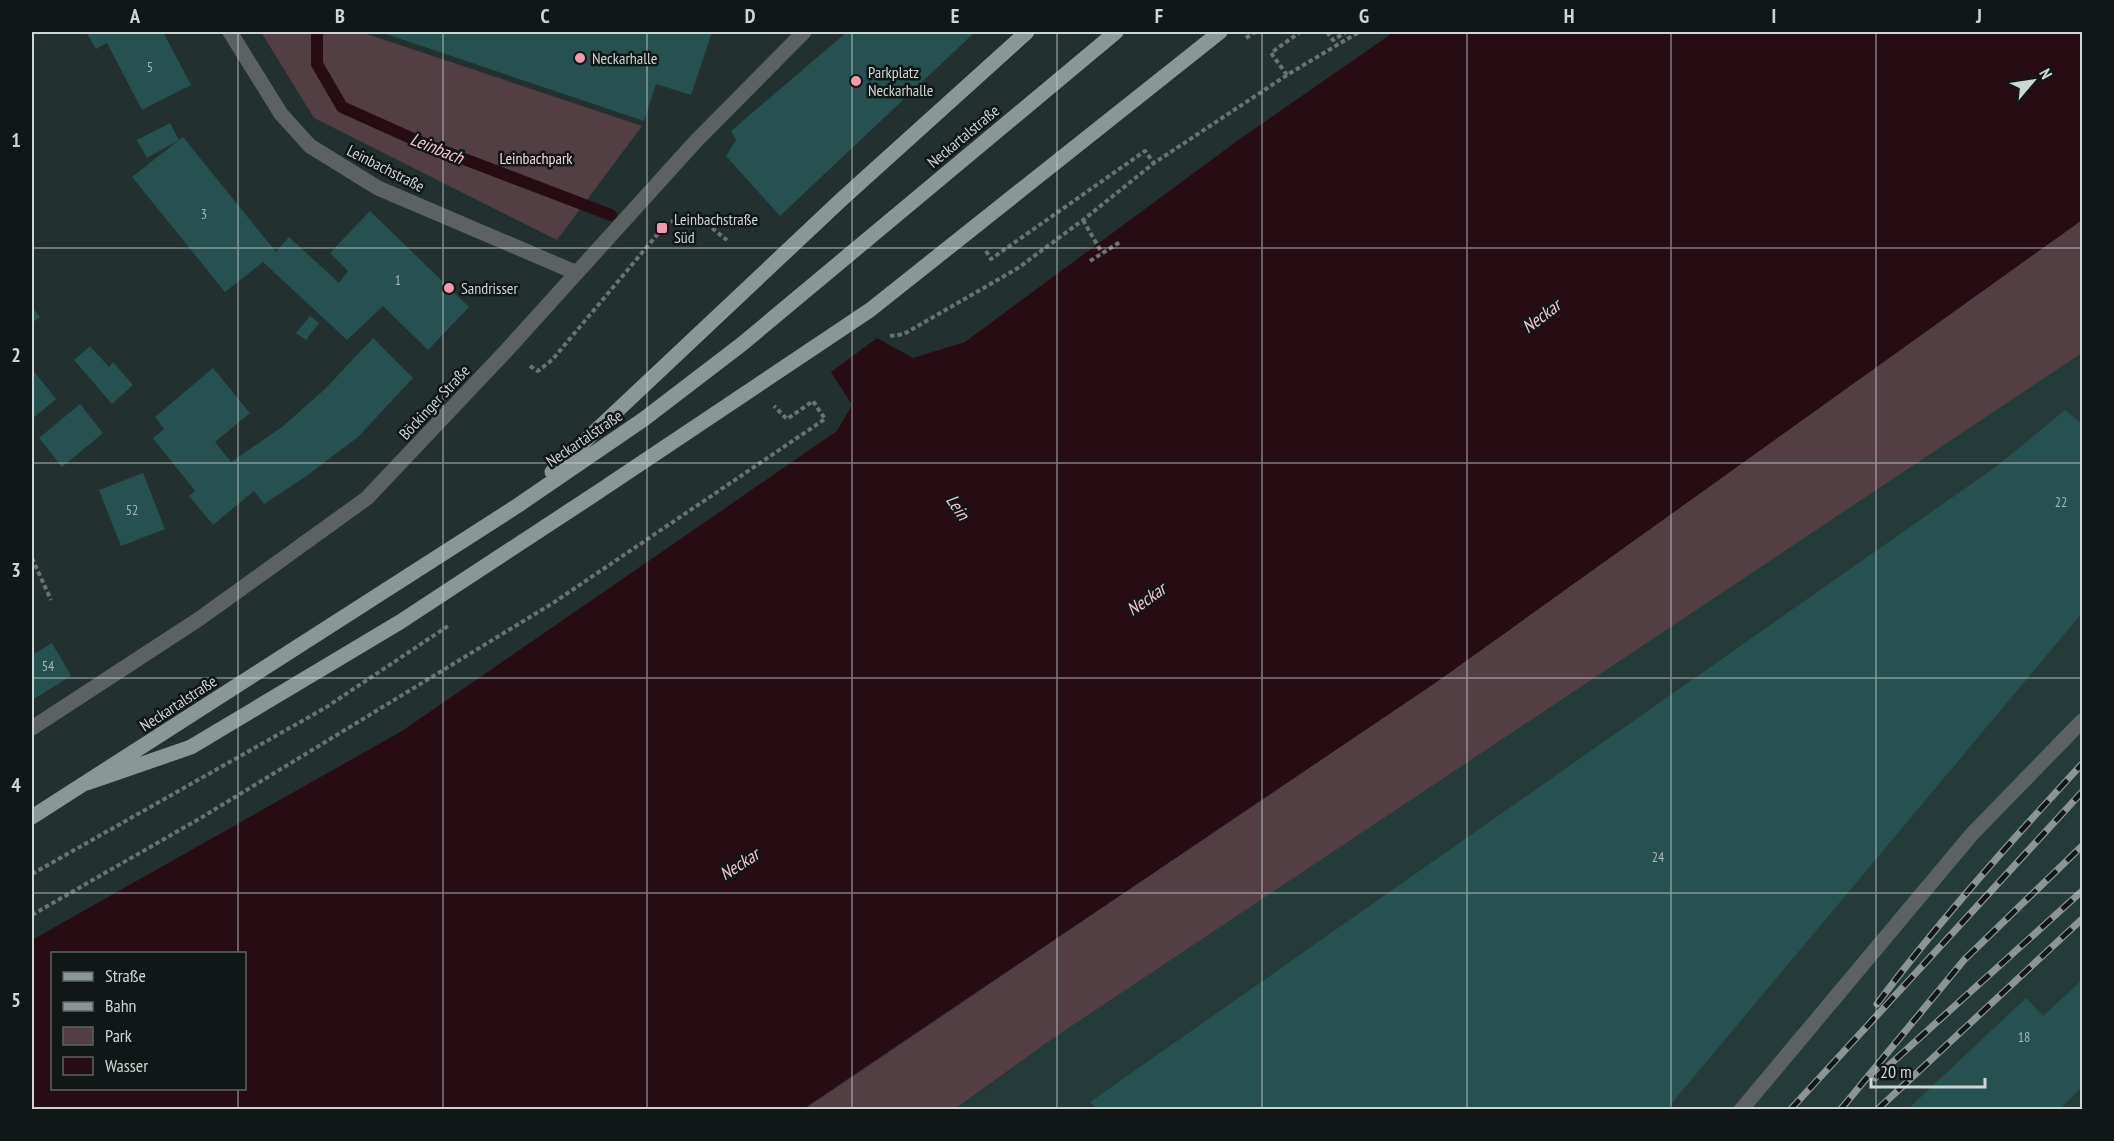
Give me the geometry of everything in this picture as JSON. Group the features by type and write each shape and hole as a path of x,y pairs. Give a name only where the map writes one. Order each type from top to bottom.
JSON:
{"main road":[{"path":"517,506 842,198 1027,32"},
{"name":"Neckartalstraße","path":"32,817 517,506 644,419 742,344 1116,32"},
{"path":"87,783 191,747 400,622 595,494 870,310 1220,32"}],"street":[{"name":"Leinbachstraße","path":"230,32 281,114 310,147 378,188 577,273"},
{"name":"Böckinger Straße","path":"32,728 199,619 368,498 506,351 652,188 804,32"},
{"path":"1741,1110 1972,834 2082,721"}],"path":[{"path":"1287,75 1271,52 1300,32"},
{"path":"1327,32 1333,40 1346,32"},
{"path":"890,336 904,334 1018,268 1154,163 1287,75 1359,32"},
{"path":"980,244 991,259 1146,151 1154,163"},
{"path":"506,351 538,371 552,360 667,223 682,218 699,218 728,240"},
{"path":"1083,220 1102,253"},
{"path":"1090,261 1120,242"},
{"path":"32,915 204,816 553,603 825,419 813,401 787,418 771,404"},
{"path":"32,558 51,600"}],"shaded area":[{"path":"2082,353 2082,1109 955,1110 1052,1039"}],"green space":[{"name":"Leinbachpark","path":"261,32 368,32 367,34 642,126 557,240 314,118"},
{"path":"2082,220 2082,353 1052,1039 955,1109 803,1110 1435,683"}],"water":[{"path":"1394,32 2082,32 2082,220 1435,683 803,1109 32,1109 32,940 402,731 837,431 852,405 831,372 877,338 913,358 965,342 1237,141"}],"building":[{"path":"86,32 163,32 191,85 142,110 107,43 96,49"},
{"name":"Neckarhalle","path":"380,32 712,32 691,95 656,84 644,121"},
{"name":"Parkplatz Neckarhalle","path":"847,32 975,32 780,216 726,156 736,140 731,131"},
{"path":"170,123 179,140 147,158 137,140"},
{"path":"183,137 276,252 289,237 339,283 348,271 330,253 370,211 469,307 428,350 383,306 347,340 263,262 225,292 132,177"},
{"path":"32,307 40,317 32,323"},
{"path":"310,316 319,323 306,340 296,333"},
{"path":"373,338 413,378 358,437 305,477 264,504 254,491 213,525 189,496 195,491 153,438 164,429 155,417 213,368 250,413 215,442 231,462 282,427 325,389"},
{"path":"90,346 109,367 113,362 133,385 112,404 74,360"},
{"path":"32,369 56,399 32,419"},
{"path":"80,404 103,433 62,467 39,438"},
{"path":"2065,410 2082,424 2082,613 1666,1110 1099,1110 1090,1102 1997,466"},
{"path":"143,473 165,529 121,546 99,490"},
{"path":"52,643 71,676 32,700 32,655"},
{"path":"2082,980 2082,1087 2059,1110 1907,1110 2026,998 2043,1016"}],"waterway":[{"name":"Leinbach","path":"317,32 317,64 342,107 422,143 611,215"}],"railway":[{"path":"1877,1004 1976,881 2082,764"},
{"path":"1790,1110 2082,792"},
{"path":"1841,1109 1964,960 2082,846"},
{"path":"1875,1078 2082,891"},
{"path":"1877,1110 2082,919"}],"place":[{"name":"Neckarhalle","path":"580,58"},
{"name":"Parkplatz Neckarhalle","path":"856,81"},
{"name":"Leinbachstraße Süd","path":"662,228"},
{"name":"Sandrisser","path":"449,288"}],"water label":[{"name":"Neckar","path":"1541,316"},
{"name":"Lein","path":"958,507"},
{"name":"Neckar","path":"1146,599"},
{"name":"Neckar","path":"739,864"}]}
